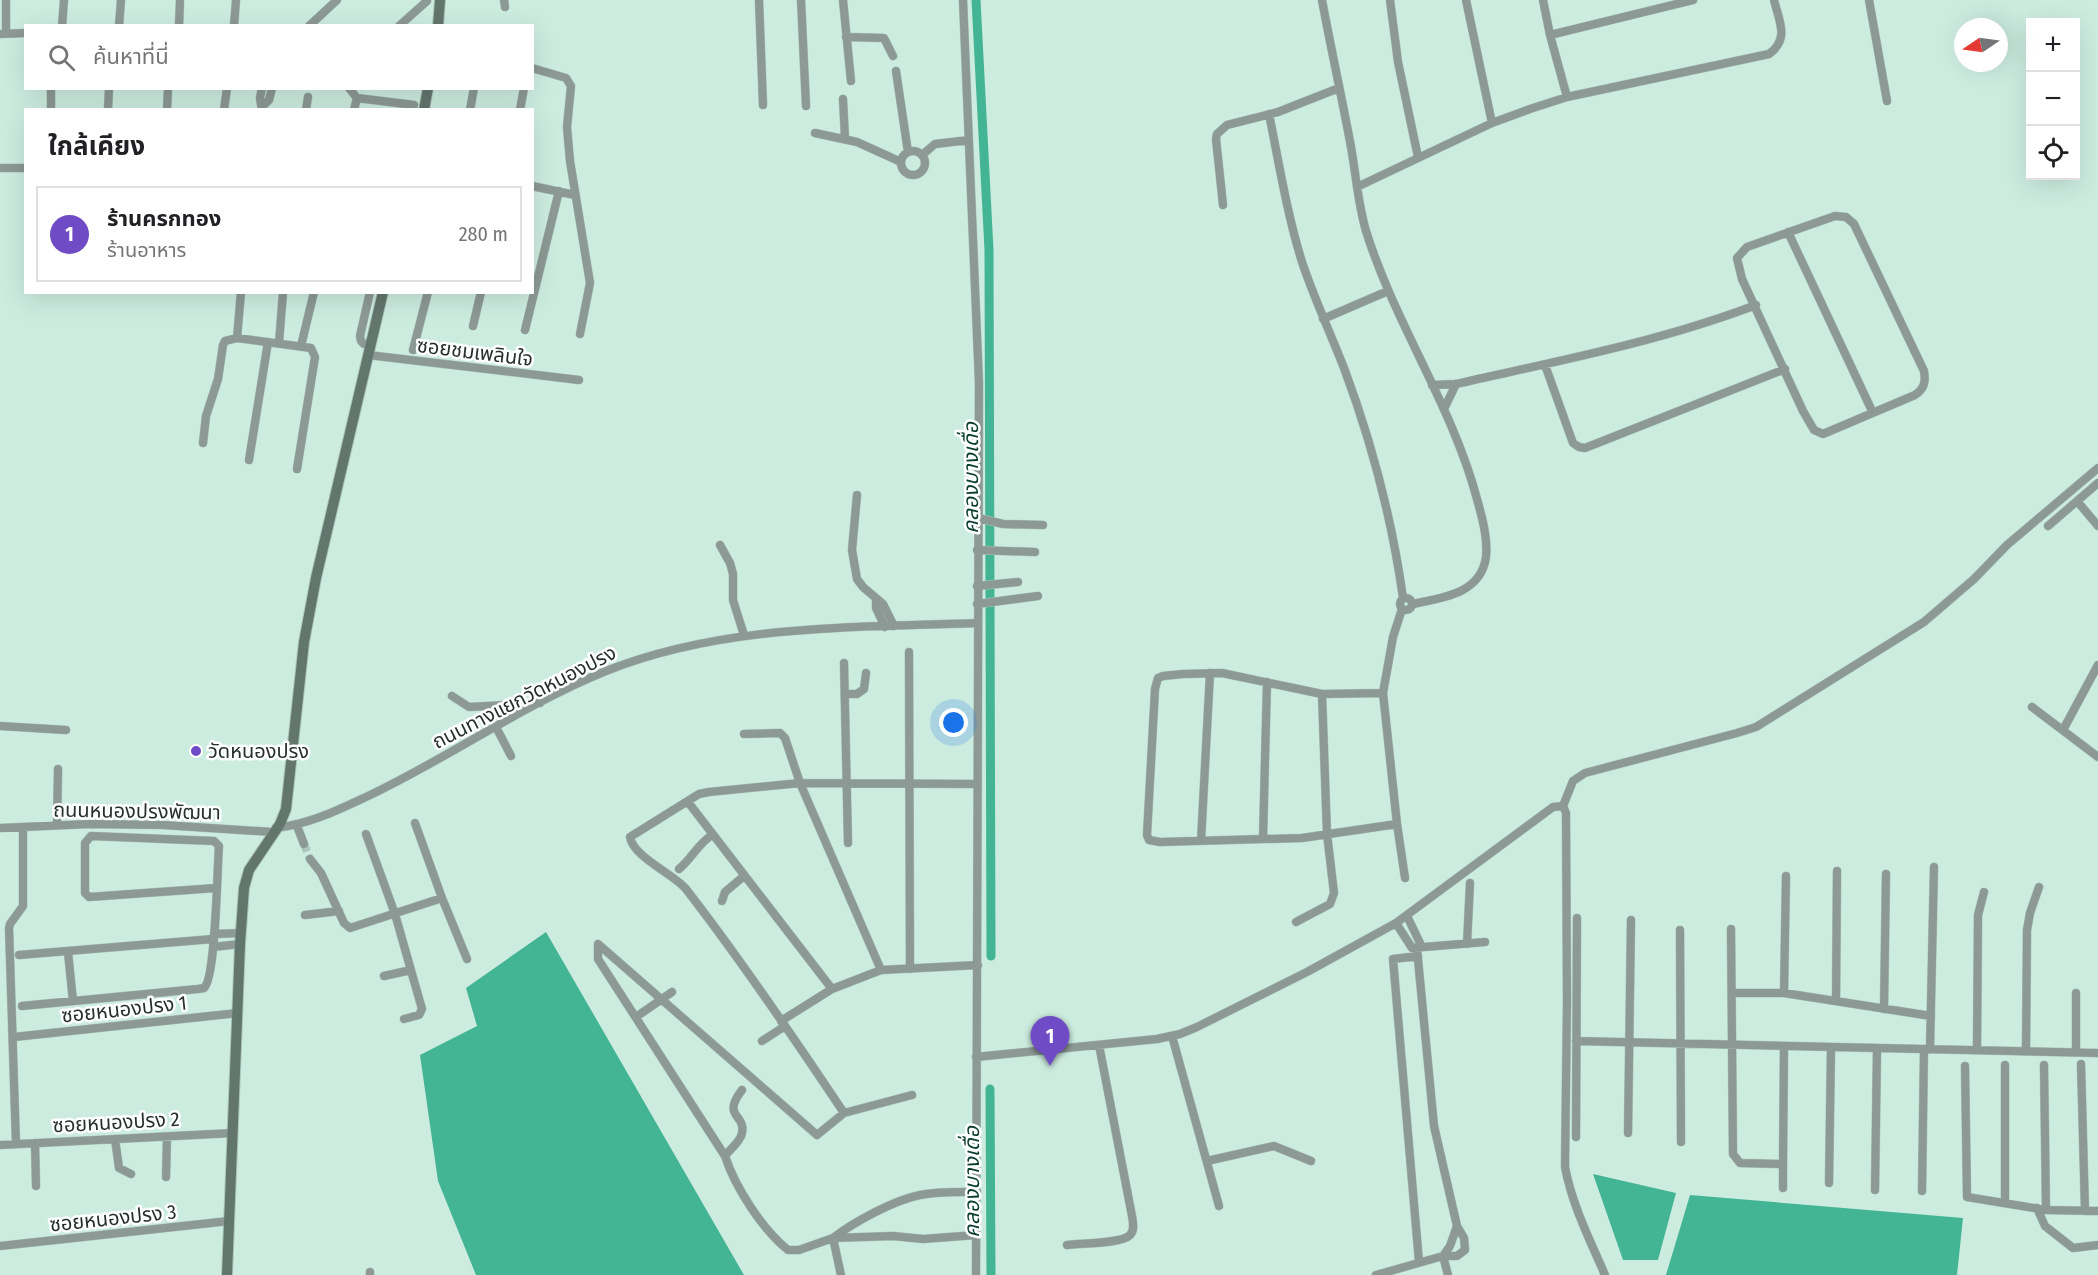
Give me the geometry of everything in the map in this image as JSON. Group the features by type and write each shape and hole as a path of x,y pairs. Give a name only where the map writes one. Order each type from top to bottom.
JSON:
{"street":[{"path":"6,0 3,33 24,33"},
{"path":"62,24 64,0"},
{"path":"119,24 121,0"},
{"path":"178,24 180,0"},
{"path":"234,24 236,0"},
{"path":"311,24 337,0"},
{"path":"438,24 440,0"},
{"path":"759,0 763,105"},
{"path":"801,0 806,106"},
{"path":"843,0 851,81"},
{"path":"963,0 985,550 985,603 977,622 976,1275"},
{"path":"1322,0 1366,229 1388,291 1444,409 1472,478 1486,546 1486,559 1475,582 1451,596 1412,604 1411,608 1402,609"},
{"path":"1390,0 1398,62 1418,157"},
{"path":"1466,0 1492,123"},
{"path":"1544,0 1550,35 1567,97"},
{"path":"1550,35 1693,0"},
{"path":"1357,187 1492,123 1567,97 1769,54 1781,42 1782,33 1774,0"},
{"path":"1869,0 1887,101"},
{"path":"401,24 427,1"},
{"path":"846,37 884,38 893,56"},
{"path":"534,69 566,78 569,81 571,98 567,142 590,283 580,334"},
{"path":"896,71 908,152 901,162"},
{"path":"1223,205 1216,146 1217,134 1227,125 1269,114 1339,88"},
{"path":"51,90 51,108"},
{"path":"108,108 109,90"},
{"path":"167,108 168,90"},
{"path":"224,108 227,90"},
{"path":"262,90 262,108"},
{"path":"262,108 269,100 272,90"},
{"path":"354,108 354,92 419,107 427,90"},
{"path":"470,108 474,90"},
{"path":"520,108 524,90"},
{"path":"306,108 308,97"},
{"path":"843,99 845,138"},
{"path":"1269,114 1301,260 1343,366 1377,465 1394,542 1403,598 1400,601 1402,609 1393,637 1383,693 1405,878"},
{"path":"815,134 845,138 901,162 905,172 916,174 924,166 922,155 915,151 908,152"},
{"path":"922,155 935,144 969,140"},
{"path":"0,168 24,168"},
{"path":"534,186 575,195"},
{"path":"534,293 559,191"},
{"path":"1835,216 1846,216 1850,219 1924,371 1926,380 1920,392 1828,432 1818,433 1810,426 1755,305 1738,268 1737,258 1747,247 1835,216"},
{"path":"1788,232 1873,413"},
{"path":"1323,319 1388,291"},
{"path":"237,338 241,294"},
{"path":"279,343 283,294"},
{"path":"301,346 314,294"},
{"path":"370,294 360,336 361,341 370,350"},
{"path":"227,1275 240,939 247,877 286,809 304,642 383,294"},
{"path":"414,350 428,294"},
{"path":"473,326 481,294"},
{"path":"525,330 534,294"},
{"path":"1432,385 1456,384 1545,365 1685,328 1755,305"},
{"path":"203,443 206,416 218,379 225,341 237,338 301,346 313,351 315,357 297,469"},
{"path":"249,460 268,342"},
{"name":"ซอยชมเพลินใจ","path":"370,350 579,380"},
{"path":"1545,365 1573,443 1585,448 1785,369"},
{"path":"1444,409 1456,384"},
{"path":"1605,1275 1576,1208 1565,1167 1566,813 1563,806 1573,781 1585,772 1756,727 1923,622 1948,603 2007,545 2098,468"},
{"path":"2048,526 2098,483"},
{"path":"857,495 852,550 857,579 862,587 883,604 894,626"},
{"path":"2077,501 2098,526"},
{"path":"984,519 1003,524 1043,525"},
{"path":"720,545 733,574 733,600 744,635"},
{"path":"985,550 1035,552"},
{"path":"984,585 1018,582"},
{"path":"985,603 1038,596"},
{"path":"1403,598 1407,597 1412,604"},
{"path":"876,599 876,608 885,627"},
{"name":"ถนนทางแยกวัดหนองปรง","path":"275,830 298,829 389,786 498,730 541,703 604,672 637,659 682,647 744,635 977,622"},
{"path":"909,652 910,969"},
{"path":"844,663 848,843"},
{"path":"2062,730 2098,665"},
{"path":"845,694 857,694 864,689 866,673"},
{"path":"1201,841 1210,673"},
{"path":"1383,693 1322,694 1222,673 1158,678 1146,829 1149,840 1153,842 1302,838 1397,824"},
{"path":"1263,839 1267,682"},
{"path":"1296,922 1330,904 1333,898 1327,834 1322,694"},
{"path":"452,696 469,707 541,703"},
{"path":"2032,707 2098,757"},
{"path":"0,726 66,730"},
{"path":"498,730 511,756"},
{"path":"744,734 780,733 785,738 800,783 881,970"},
{"path":"57,825 58,769"},
{"path":"844,1113 783,1023 684,887 659,868 631,841 630,837 699,794 709,792 800,783 978,784"},
{"path":"688,802 832,989"},
{"path":"976,1057 1172,1036 1197,1027 1307,972 1396,923 1554,807 1563,806"},
{"path":"415,823 467,959"},
{"name":"ถนนหนองปรงพัฒนา","path":"0,828 57,825 163,825 275,830"},
{"path":"16,1144 9,928 23,906 23,827"},
{"path":"298,829 304,843"},
{"path":"366,834 395,914 422,1012 420,1015 404,1019"},
{"path":"679,869 691,858 701,842 712,835"},
{"path":"22,1006 204,988 209,982 213,940 219,846 214,841 91,836 86,840 85,893 89,897 216,888"},
{"path":"310,859 321,873 346,927 353,929 442,898"},
{"path":"1922,1191 1927,1049 1931,1016 1934,867"},
{"path":"1836,1001 1837,872"},
{"path":"1884,1009 1886,874"},
{"path":"722,901 725,892 744,876"},
{"path":"1784,993 1785,876"},
{"path":"1467,944 1470,884"},
{"path":"2026,1051 2027,930 2039,887"},
{"path":"1977,1050 1978,915 1984,892"},
{"path":"305,915 339,911"},
{"path":"1376,1275 1443,1256 1457,1256 1465,1250 1464,1238 1457,1226 1434,1126 1418,953 1420,943 1407,916"},
{"path":"1576,1137 1577,918"},
{"path":"1628,1133 1631,920"},
{"path":"1396,923 1407,944 1418,953"},
{"path":"1731,929 1733,1154 1740,1162 1783,1164"},
{"path":"1680,930 1680,1142"},
{"path":"19,955 240,939"},
{"path":"213,940 240,939"},
{"path":"1419,1262 1393,959 1485,942"},
{"path":"912,1095 844,1113 817,1135 598,944 598,959 724,1156 751,1206 788,1250 800,1250 832,1239 893,1236 923,1239 976,1235"},
{"path":"68,952 73,1001"},
{"path":"762,1041 783,1023 832,989 881,970 978,965"},
{"path":"384,976 411,970"},
{"path":"636,1017 672,992"},
{"path":"1733,993 1784,993 1931,1016"},
{"path":"2076,993 2076,1052"},
{"name":"ซอยหนองปรง 1","path":"14,1037 238,1013"},
{"path":"1172,1036 1219,1206"},
{"path":"1576,1041 2098,1053"},
{"path":"1067,1245 1120,1240 1133,1231 1100,1045"},
{"path":"1783,1188 1785,1046"},
{"path":"1829,1183 1830,1047"},
{"path":"1875,1190 1877,1048"},
{"path":"2005,1065 2005,1203"},
{"path":"2044,1065 2041,1209 2045,1226 2073,1248 2098,1245"},
{"path":"2081,1065 2085,1211"},
{"path":"1965,1066 1967,1197 2041,1209 2098,1211"},
{"path":"724,1156 742,1133 733,1103 742,1090"},
{"name":"ซอยหนองปรง 2","path":"0,1145 233,1133"},
{"path":"166,1177 167,1137"},
{"path":"115,1139 117,1165 122,1171 131,1174"},
{"path":"35,1143 36,1186"},
{"path":"1207,1161 1268,1146 1282,1148 1311,1161"},
{"path":"832,1239 847,1228 904,1199 928,1194 977,1192"},
{"name":"ซอยหนองปรง 3","path":"0,1246 229,1221"},
{"path":"1443,1256 1450,1246 1457,1226"},
{"path":"832,1239 841,1275"},
{"path":"1443,1256 1449,1275"}],"shaded area":[{"path":"546,932 744,1275 476,1275 438,1181 420,1055 477,1026 466,988"},
{"path":"1593,1174 1676,1193 1658,1260 1623,1260"},
{"path":"1690,1195 1963,1218 1957,1275 1666,1275"}],"waterway":[{"name":"คลองบางเดื่อ","path":"976,0 989,250 991,956"},
{"name":"คลองบางเดื่อ","path":"990,1089 991,1275"}],"tunnel":[{"path":"304,844 310,859"}],"place":[{"name":"วัดหนองปรง","path":"196,751"},
{"name":"ร้านครกทอง","path":"1050,1066"}]}
